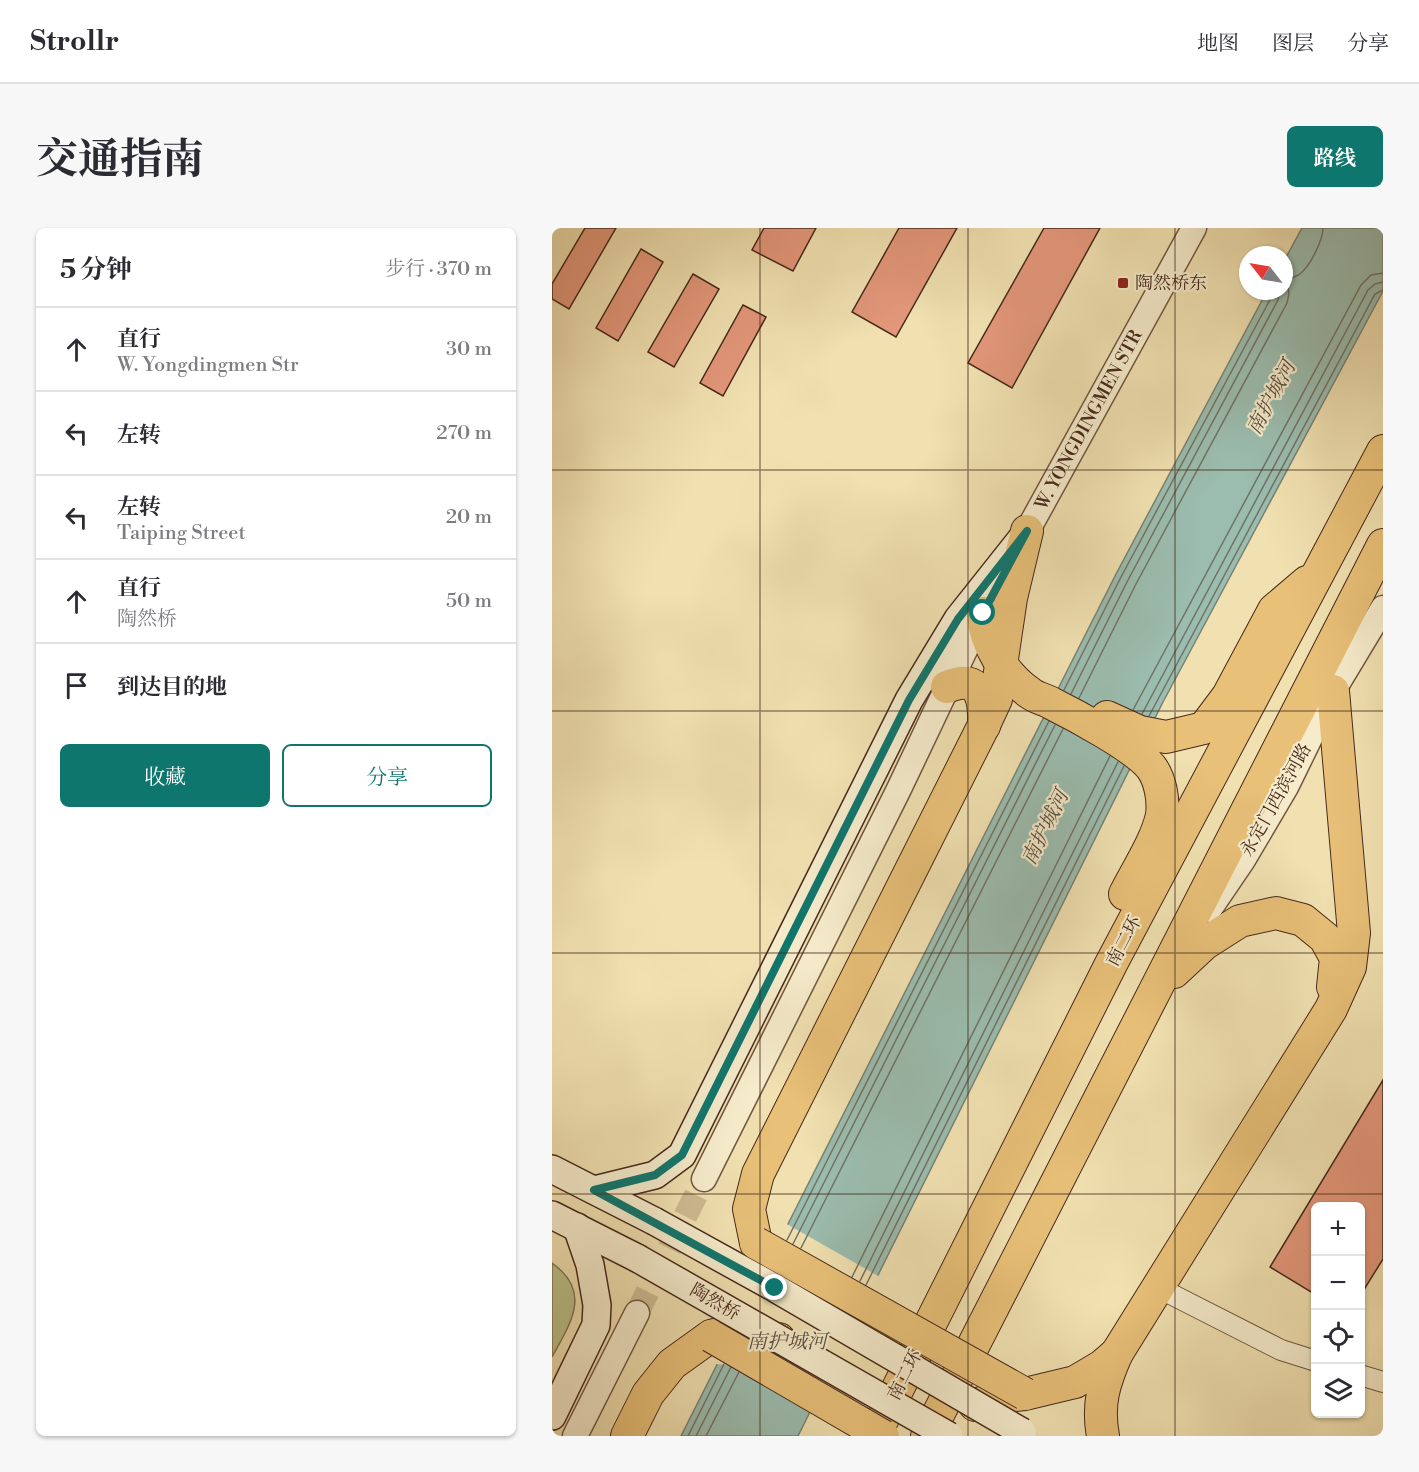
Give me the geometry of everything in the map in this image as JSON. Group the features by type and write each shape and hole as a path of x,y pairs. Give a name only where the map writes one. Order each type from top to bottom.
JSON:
{"highway":[{"name":"南二环","path":"874,1436 1111,964 1383,451"},
{"path":"775,1288 756,1243 750,1209 758,1174 996,699 1000,661 995,616 1027,531"},
{"path":"927,1436 1383,545"},
{"path":"983,727 1001,708 1036,690 1058,693 1140,732 1166,737 1204,728 1228,696 1274,610 1319,571"},
{"path":"995,616 1025,665 1036,690"},
{"path":"1000,661 1036,690 1131,749 1150,767 1159,781 1162,813 1158,828 1119,908 1111,964"},
{"path":"947,687 958,682 966,682 982,694 983,727"},
{"path":"1102,1436 1099,1416 1102,1394 1117,1353 1331,1009 1350,968 1354,933 1333,691"},
{"path":"1159,985 1204,944 1240,921 1276,913 1303,920 1325,938 1336,958 1331,1009"},
{"path":"756,1243 1025,1394"},
{"path":"627,1436 648,1394 672,1364 711,1336 726,1332 779,1339"},
{"path":"711,1336 884,1436"},
{"path":"975,1405 1003,1396 1025,1394 1075,1383 1102,1366 1117,1353"}],"main road":[{"path":"594,1190 655,1175 682,1155 909,700 958,619 1027,531"},
{"path":"552,1169 654,1221 775,1288 1025,1434"},
{"name":"陶然桥","path":"552,1215 637,1257 949,1436"},
{"path":"552,1416 596,1325 597,1305 590,1265 577,1227"}],"street":[{"name":"W. YONGDINGMEN STR","path":"1027,531 1194,228"},
{"name":"永定门西滨河路","path":"1159,985 1243,860 1286,787 1333,691 1383,608"},
{"path":"704,1179 893,802 947,687 995,616"},
{"path":"1159,1288 1281,1350 1311,1359"},
{"path":"575,1436 637,1313"},
{"path":"1365,1377 1383,1382"}],"green space":[{"path":"552,1263 565,1274 572,1285 575,1297 571,1320 552,1357"}],"water":[{"name":"南护城河","path":"1302,228 1383,228 1383,291 1163,702 798,1436 681,1436 1116,574 1262,300 1293,300 1292,246"}],"pier":[{"path":"785,1223 880,1277 813,1411 731,1365 714,1364"}],"building":[{"path":"585,228 616,228 569,309 552,299 552,284"},
{"path":"764,228 816,228 793,271 752,250"},
{"path":"899,228 957,228 896,337 852,312"},
{"path":"1044,228 1100,228 1012,388 968,363"},
{"path":"641,249 663,262 618,341 596,328"},
{"path":"693,274 719,289 674,367 648,352"},
{"path":"743,305 766,317 723,396 700,383"},
{"path":"1383,1080 1383,1259 1365,1288 1365,1202 1311,1202 1311,1292 1270,1267"}],"tunnel":[{"path":"637,1313 704,1179"}],"place":[{"name":"陶然桥东","path":"1123,283"}],"route":[{"path":"775,1288 594,1190 655,1175 682,1155 909,700 958,619 1027,531 983,613"}]}
